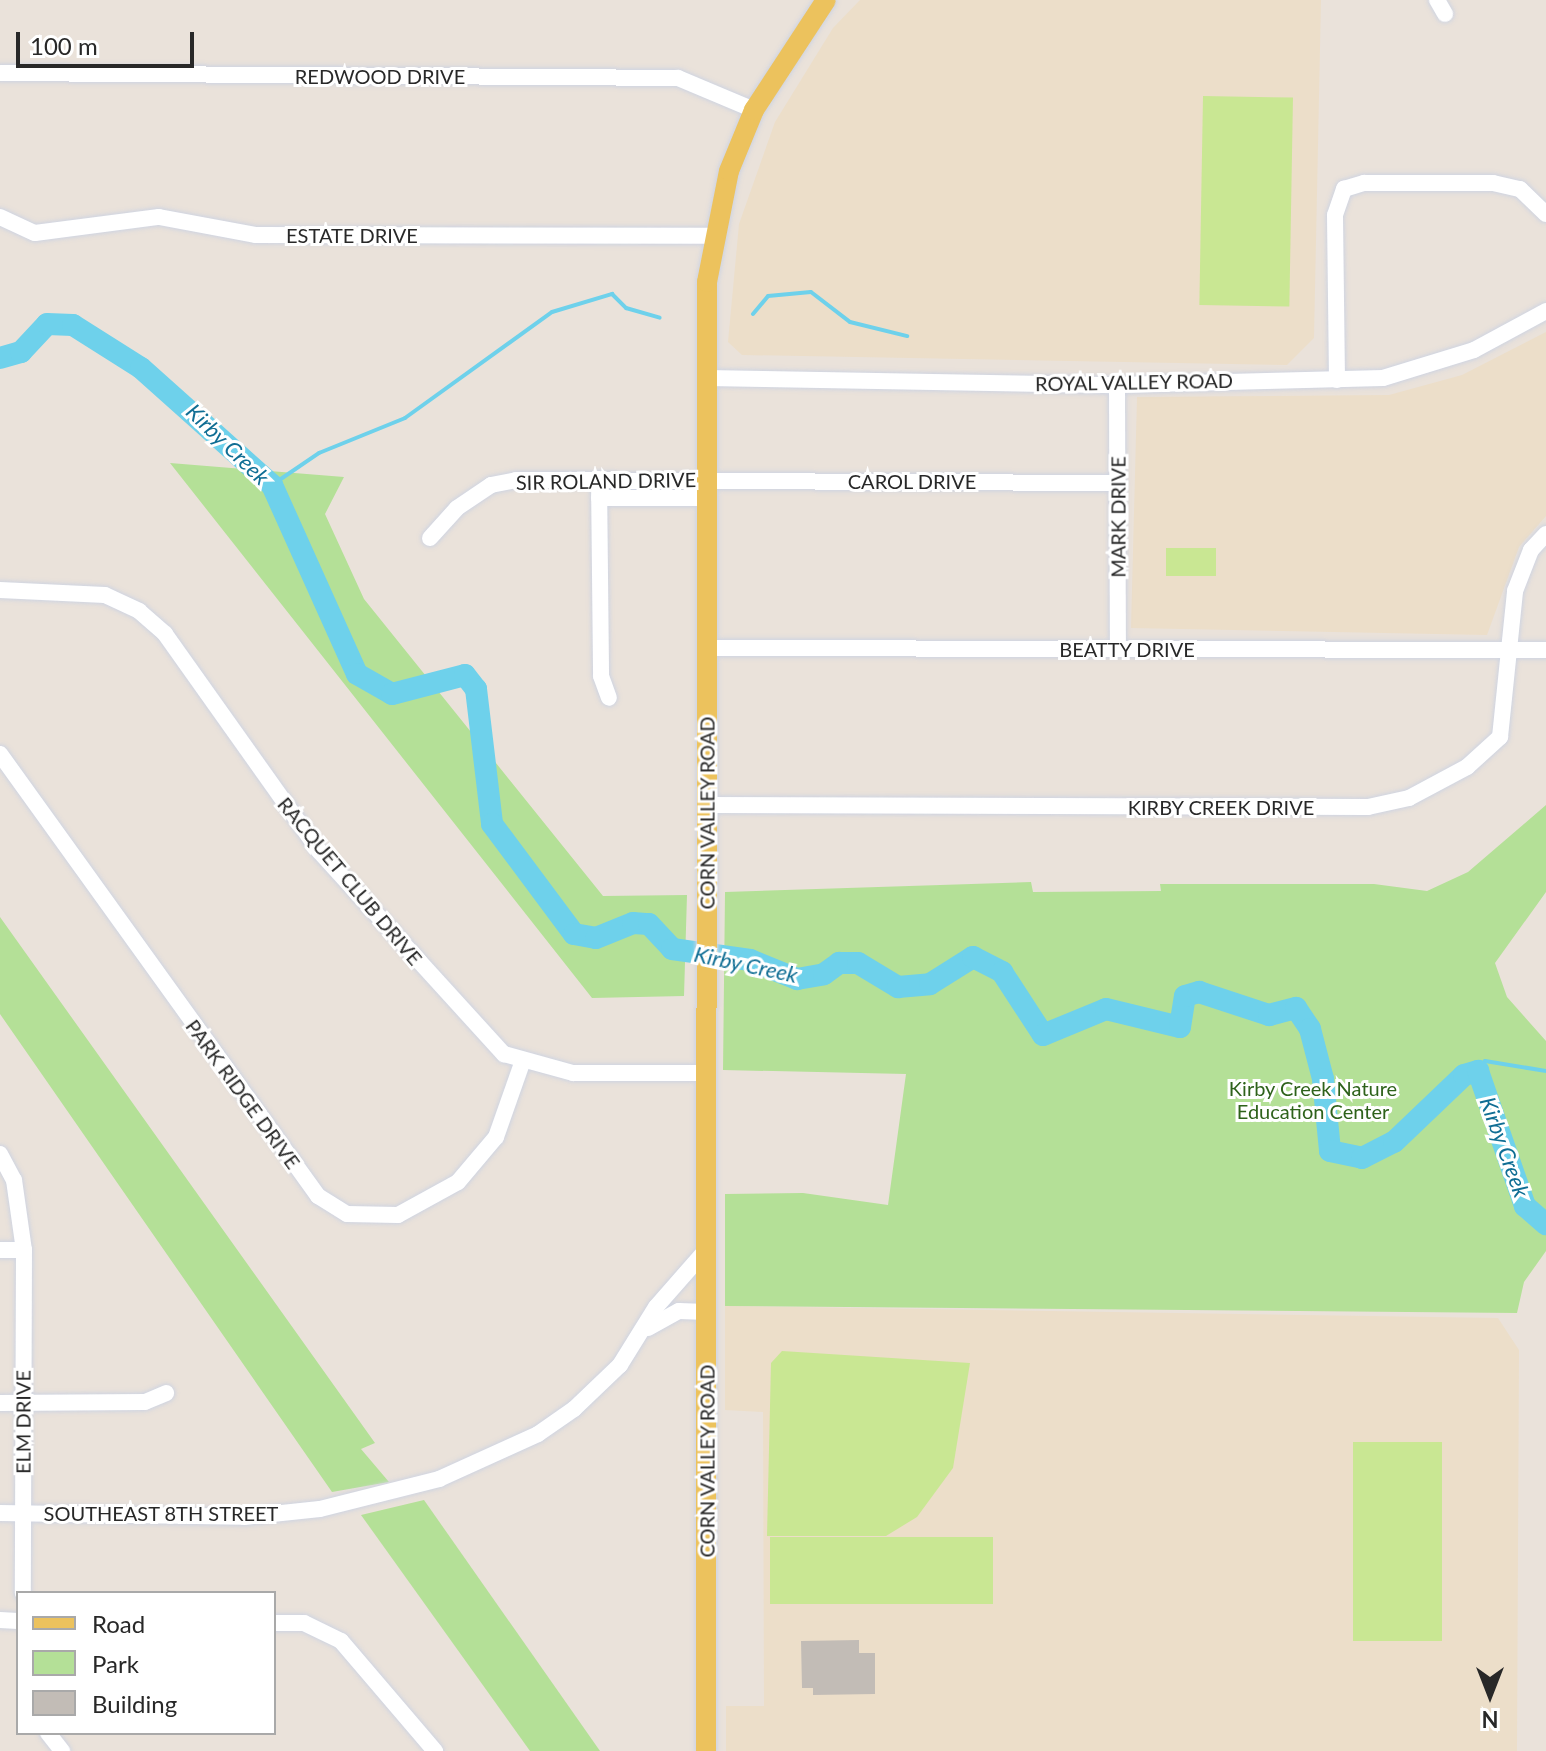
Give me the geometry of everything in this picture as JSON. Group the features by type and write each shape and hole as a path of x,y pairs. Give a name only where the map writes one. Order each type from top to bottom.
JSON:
{"main road":[{"name":"CORN VALLEY ROAD","path":"706,1751 706,489 712,236 754,110 826,0"}],"street":[{"name":"REDWOOD DRIVE","path":"0,73 678,78 754,110"},
{"path":"1337,380 1335,215 1344,189 1364,183 1493,183 1520,189 1546,214"},
{"name":"ESTATE DRIVE","path":"0,217 35,233 78,232 159,217 256,235 712,236"},
{"name":"ROYAL VALLEY ROAD","path":"707,378 1117,385 1337,380 1418,371 1546,311"},
{"name":"MARK DRIVE","path":"1117,385 1118,649"},
{"path":"599,479 601,676 609,698"},
{"name":"SIR ROLAND DRIVE","path":"430,538 457,508 491,485 599,479 706,489"},
{"name":"CAROL DRIVE","path":"706,489 1118,483"},
{"name":"SIR ROLAND DRIVE","path":"599,498 706,489"},
{"name":"KIRBY CREEK DRIVE","path":"707,805 1380,805 1440,785 1500,737 1506,650 1515,591 1531,550 1546,534"},
{"name":"RACQUET CLUB DRIVE","path":"0,590 105,595 139,611 165,634 319,851 476,1028 522,1063 573,1073 707,1073"},
{"name":"BEATTY DRIVE","path":"707,648 1546,650"},
{"name":"PARK RIDGE DRIVE","path":"0,754 318,1196 347,1214 398,1215 458,1182 496,1137 522,1063"},
{"name":"ELM DRIVE","path":"0,1154 14,1180 24,1250 23,1591"},
{"name":"SOUTHEAST 8TH STREET","path":"648,1328 656,1307 707,1249"},
{"path":"0,1250 24,1250"},
{"name":"SOUTHEAST 8TH STREET","path":"0,1513 244,1517 320,1509 413,1489 538,1434 588,1396 648,1328 679,1311 707,1312"},
{"path":"0,1403 145,1402 166,1393"},
{"path":"276,1623 304,1623 341,1641 435,1751"},
{"path":"50,1735 62,1751"}],"shaded area":[{"path":"860,0 1321,0 1314,338 1287,365 742,355 728,342 739,224 775,122 833,28"},
{"path":"1546,332 1546,516 1519,547 1487,635 1131,628 1137,397 1389,395 1462,375"},
{"path":"725,1306 1498,1318 1519,1350 1517,1751 726,1751 726,1706 764,1706 763,1412 725,1410"}],"green space":[{"path":"1203,96 1293,98 1289,307 1199,305"},
{"path":"170,463 344,477 325,514 364,599 603,896 687,895 684,996 592,998"},
{"path":"1166,548 1216,548 1216,576 1166,576"},
{"name":"Kirby Creek Nature Education Center","path":"1546,805 1546,892 1495,963 1507,997 1546,1041 1546,1251 1524,1282 1517,1313 725,1306 725,1194 803,1193 888,1205 906,1074 723,1070 725,892 1031,882 1033,892 1161,891 1160,884 1374,884 1427,891 1468,872"},
{"path":"0,917 375,1443 361,1449 389,1482 332,1492 0,1014"},
{"path":"782,1351 970,1363 953,1468 917,1517 886,1536 767,1536 771,1363"},
{"path":"1353,1442 1442,1442 1442,1641 1353,1641"},
{"path":"424,1500 600,1751 530,1751 361,1515"},
{"path":"770,1537 993,1537 993,1604 770,1604"}],"building":[{"path":"859,1640 859,1653 875,1653 875,1694 813,1695 813,1688 802,1688 801,1641"}],"waterway":[{"path":"753,314 768,296 811,292 850,322 907,336"},
{"path":"272,485 319,453 405,418 552,312 612,294 626,308 660,318"},
{"name":"Kirby Creek","path":"0,358 21,352 47,324 73,325 141,368 272,485 357,674 392,694 465,675 476,689 492,824 574,934 596,938 633,923 649,924 672,949 750,960 797,979 824,974 839,963 858,963 898,987 930,984 973,957 1002,972 1043,1035 1106,1009 1180,1027 1185,996 1199,992 1269,1015 1296,1008 1310,1029 1323,1079 1330,1151 1362,1158 1394,1142 1464,1075 1478,1071 1525,1206 1546,1224"},
{"path":"1478,1071 1485,1061 1546,1071"}]}
